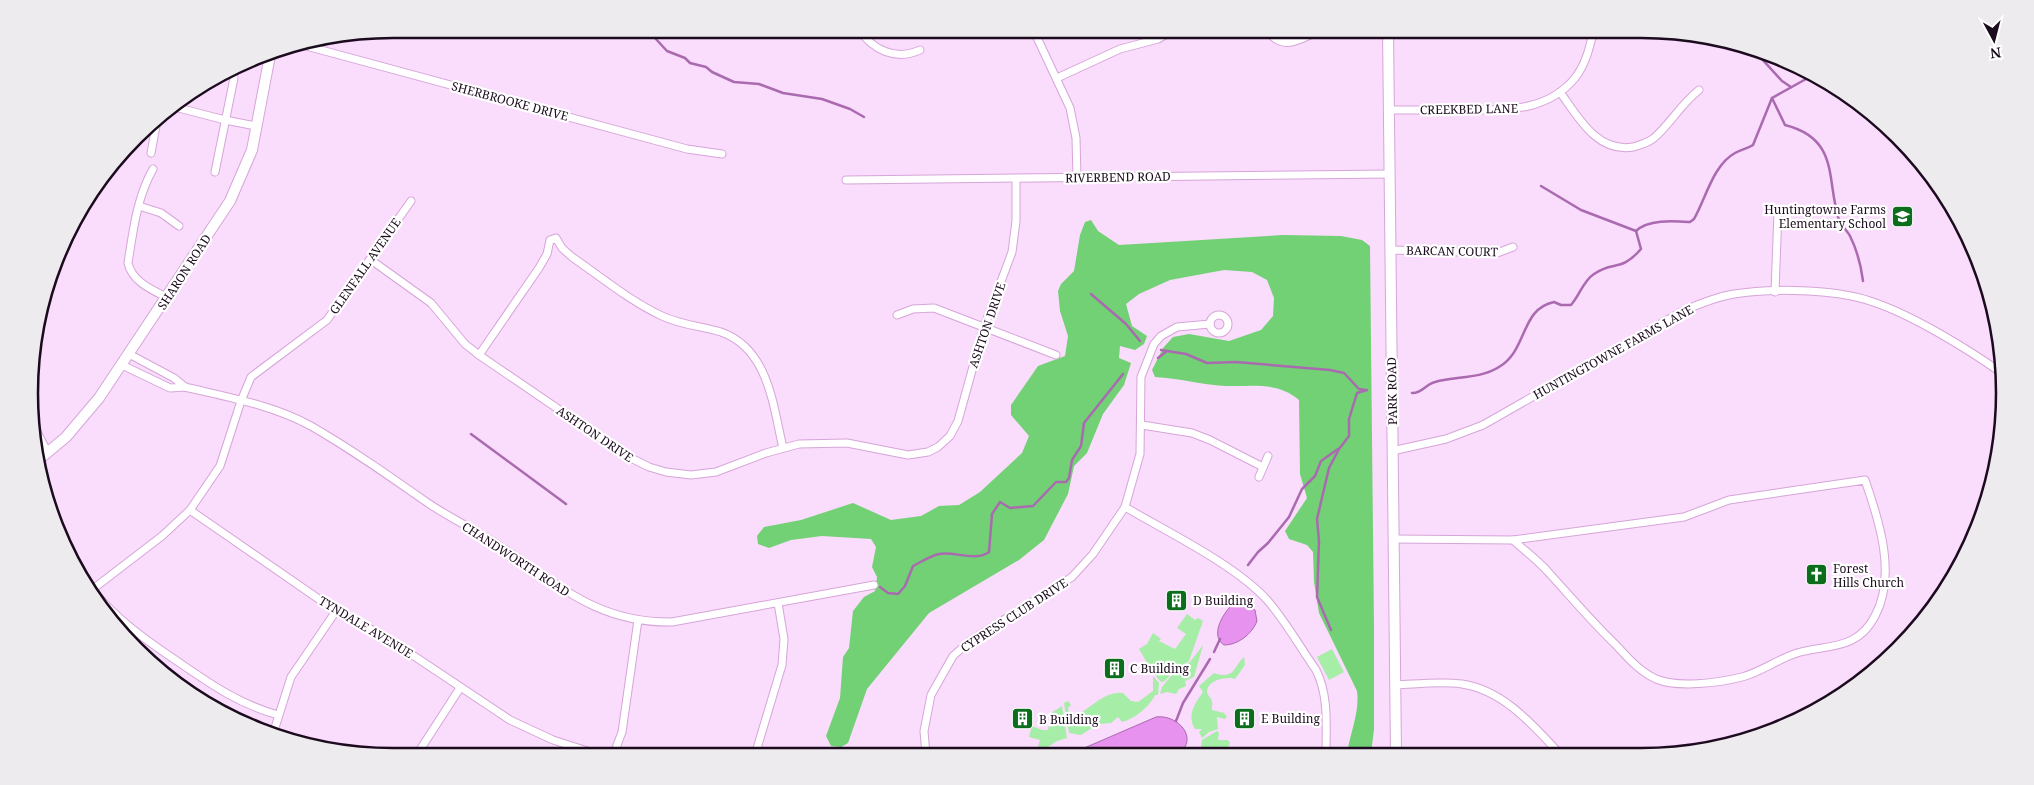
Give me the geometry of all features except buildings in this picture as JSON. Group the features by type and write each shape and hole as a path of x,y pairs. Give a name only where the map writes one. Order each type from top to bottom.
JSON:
{"main road":[{"name":"PARK ROAD","path":"1388,38 1396,748"},
{"name":"SHARON ROAD","path":"43,457 86,415 130,354 234,193 248,162 269,60"}],"street":[{"path":"867,38 871,44 890,54 906,55 920,50"},
{"path":"1037,38 1057,78 1074,122 1077,178"},
{"path":"1057,78 1120,48 1160,38"},
{"path":"1274,38 1290,43 1302,38"},
{"name":"CREEKBED LANE","path":"1390,110 1513,109 1541,103 1560,92 1574,79 1584,62 1591,38"},
{"name":"SHERBROOKE DRIVE","path":"311,47 688,149 722,154"},
{"path":"215,172 234,78"},
{"path":"1560,92 1596,137 1608,144 1628,147 1652,140 1684,101 1699,90"},
{"path":"180,108 256,126"},
{"path":"151,153 156,128"},
{"path":"153,169 146,181 139,206 128,263 130,271 147,288 166,297"},
{"name":"RIVERBEND ROAD","path":"846,180 1390,174"},
{"name":"ASHTON DRIVE","path":"371,260 431,302 460,338 479,355 628,456 649,467 678,474 710,473 734,467 783,448 817,442 840,442 908,455 928,452 938,447 950,436 958,421 984,327 1012,252 1016,221 1016,179"},
{"name":"GLENFALL AVENUE","path":"95,587 162,536 190,510 220,466 248,383 258,370 327,320 411,201"},
{"path":"139,206 161,213 179,226"},
{"path":"1776,292 1778,212"},
{"path":"479,355 539,268 547,254 550,240 556,238 562,248 572,257 650,310 677,322 722,332 742,344 755,357 764,373 783,448"},
{"name":"BARCAN COURT","path":"1390,250 1497,253 1513,247"},
{"name":"HUNTINGTOWNE FARMS LANE","path":"1392,451 1446,439 1483,425 1666,320 1696,305 1734,294 1776,292 1840,294 1889,308 1996,370"},
{"path":"897,315 913,309 934,308 1056,355"},
{"name":"CYPRESS CLUB DRIVE","path":"925,748 924,731 929,705 942,673 953,656 970,641 1072,577 1093,554 1125,507 1140,454 1142,425 1139,388 1141,377 1154,344 1168,331 1177,327 1210,324"},
{"name":"CHANDWORTH ROAD","path":"130,354 174,378 185,387"},
{"name":"CHANDWORTH ROAD","path":"122,365 170,388 185,387 241,401 281,412 312,426 450,517 488,538 575,597 600,610 638,620 682,621 874,585"},
{"path":"1142,425 1192,433 1263,467"},
{"path":"41,440 48,453"},
{"path":"1259,477 1268,456"},
{"path":"1394,539 1513,540 1684,517 1729,500 1865,480 1877,514 1884,555 1883,593 1875,617 1868,628 1840,646 1798,653 1742,676 1690,684 1672,684 1640,670 1577,607 1548,572 1513,540"},
{"path":"1125,507 1221,564 1246,581 1267,600 1322,681 1326,708 1326,748"},
{"name":"TYNDALE AVENUE","path":"190,510 336,611 384,636 460,688 523,727 578,748"},
{"path":"757,748 782,665 784,639 778,603"},
{"path":"275,728 291,677 336,611"},
{"path":"118,618 222,693 253,708 278,715"},
{"path":"616,748 622,732 638,620"},
{"path":"1396,685 1464,684 1482,690 1517,711 1553,748"},
{"path":"421,748 460,688"}],"green space":[{"path":"1091,220 1098,231 1119,245 1283,235 1341,236 1362,240 1370,246 1374,629 1374,729 1372,748 1348,748 1356,715 1357,691 1319,613 1314,582 1313,552 1307,545 1289,539 1285,531 1307,498 1300,474 1299,400 1291,394 1273,387 1225,386 1155,377 1152,370 1163,348 1173,337 1189,334 1229,341 1261,330 1273,316 1274,298 1267,280 1252,272 1224,270 1170,280 1139,294 1126,304 1132,326 1147,336 1144,344 1135,350 1120,346 1119,358 1131,363 1124,385 1103,414 1087,453 1074,466 1068,494 1044,540 1019,560 929,613 867,689 848,743 841,747 831,746 826,736 840,698 843,657 849,648 853,611 864,597 875,591 877,577 872,567 876,547 871,539 822,536 791,540 769,548 758,544 757,536 764,527 801,520 853,503 891,520 921,516 939,506 959,505 980,492 1022,453 1029,436 1011,415 1011,405 1038,366 1065,356 1068,336 1060,311 1058,291 1061,284 1074,271 1080,235 1085,222"},
{"path":"1187,614 1195,620 1198,618 1203,621 1189,661 1171,674 1165,681 1161,682 1155,675 1155,669 1149,666 1139,649 1147,644 1153,633 1161,639 1159,641 1175,649 1186,634 1177,628"},
{"path":"1203,645 1194,677 1185,681 1186,686 1179,689 1176,694 1167,692 1160,694 1162,687 1171,676 1190,662"},
{"path":"1332,649 1344,672 1329,680 1317,657"},
{"path":"1244,657 1245,665 1235,679 1218,680 1208,687 1207,693 1212,701 1212,710 1224,713 1227,717 1225,719 1217,717 1218,729 1209,732 1202,738 1199,732 1202,729 1195,729 1192,719 1194,706 1203,692 1199,686 1214,673 1221,675 1230,674"},
{"path":"1153,676 1159,683 1158,695 1155,695 1142,712 1122,722 1118,717 1111,723 1098,724 1081,735 1069,733 1064,703 1068,701 1071,705 1068,708 1069,713 1073,716 1102,698 1116,693 1123,693 1131,701 1138,702 1153,691"},
{"path":"1062,706 1067,738 1057,741 1046,748 1038,747 1040,740 1029,737 1032,726 1048,730 1051,713"},
{"path":"1217,731 1219,733 1218,740 1230,742 1229,746 1225,748 1201,748 1202,740"}],"shaded area":[{"path":"1240,598 1255,610 1257,621 1244,638 1229,645 1224,645 1219,640 1218,627 1225,613"},
{"path":"1156,717 1172,719 1184,729 1187,735 1184,748 1084,748"}],"waterway":[{"path":"655,38 667,51 685,58 690,63 706,67 712,72 734,82 759,84 783,93 822,99 850,109 864,117"},
{"path":"1761,58 1782,81 1791,87"},
{"path":"1636,231 1647,224 1669,221 1690,222 1694,219 1721,165 1727,158 1753,145 1772,98 1807,78"},
{"path":"1772,98 1785,125 1803,131 1815,140 1823,151 1828,163 1839,220 1855,247 1863,281"},
{"path":"1541,186 1581,210 1636,231"},
{"path":"1412,393 1418,392 1435,382 1484,374 1499,367 1515,351 1529,321 1543,306 1554,302 1561,305 1571,305 1590,277 1601,270 1622,264 1634,256 1641,249 1636,231"},
{"path":"1091,294 1126,324 1140,341"},
{"path":"1161,350 1186,354 1207,363 1236,362 1330,370 1344,373 1359,389 1365,390"},
{"path":"1158,358 1167,351"},
{"path":"880,587 888,593 898,594 905,586 913,566 939,554 978,556 989,552 992,514 1000,502 1010,508 1033,506 1056,482 1066,482 1069,478 1072,460 1081,446 1084,423 1123,374"},
{"path":"1331,630 1317,597 1319,541 1317,519 1329,468 1339,449 1349,436 1349,419 1357,393 1367,390"},
{"path":"471,434 566,504"},
{"path":"1248,565 1289,517 1302,489 1315,476 1321,461 1338,449"},
{"path":"1214,652 1220,639"},
{"path":"1176,721 1183,703 1210,659"}],"place":[{"name":"Huntingtowne Farms Elementary School","path":"1902,216"},
{"name":"Forest Hills Church","path":"1817,575"},
{"name":"D Building","path":"1177,600"},
{"name":"C Building","path":"1114,668"},
{"name":"E Building","path":"1245,718"},
{"name":"B Building","path":"1023,719"}]}
